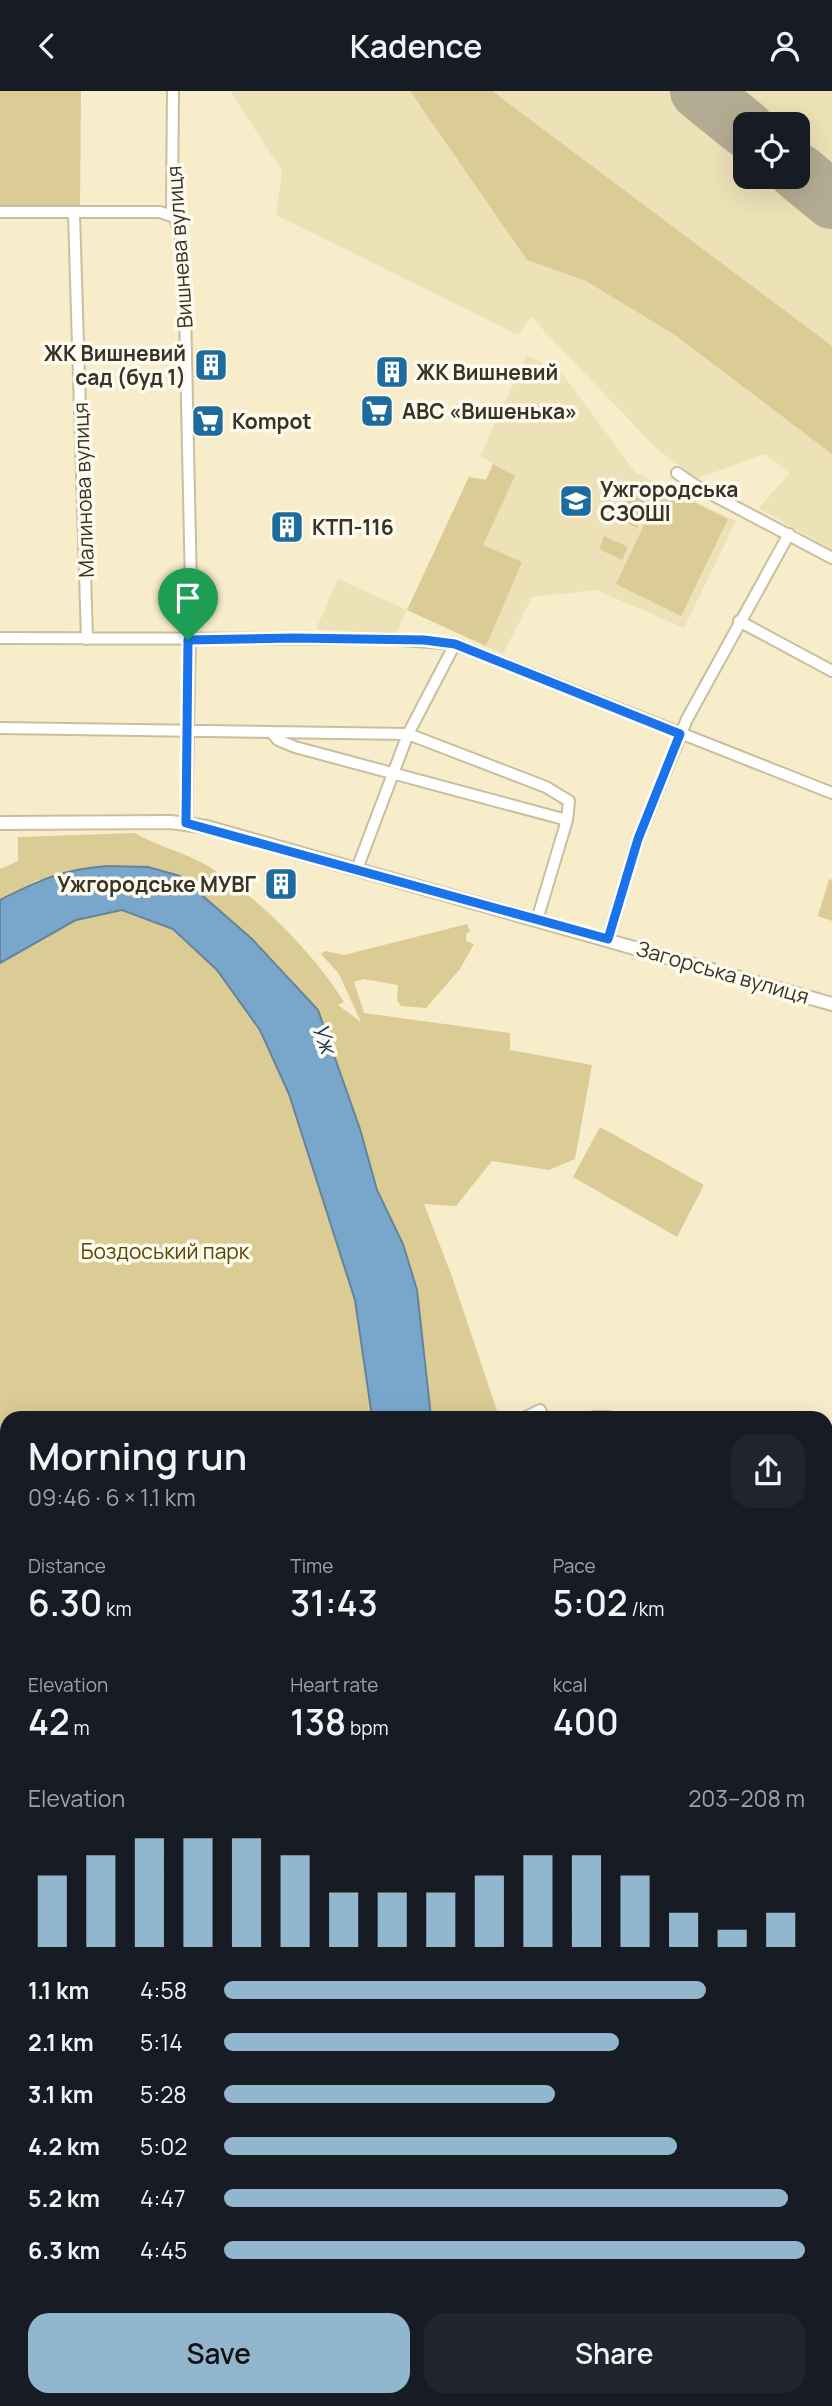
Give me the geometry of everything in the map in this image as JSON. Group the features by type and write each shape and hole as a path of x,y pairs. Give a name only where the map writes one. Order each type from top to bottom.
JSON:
{"street":[{"name":"Вишнева вулиця","path":"173,91 175,217 182,240 186,314 191,586 186,823"},
{"path":"0,212 160,212 175,217"},
{"name":"Малинова вулиця","path":"74,214 87,639"},
{"path":"677,473 696,486 832,558"},
{"path":"608,939 638,839 680,734 739,621 789,534"},
{"path":"739,621 832,671"},
{"path":"0,638 321,638 424,640 455,644 832,793"},
{"path":"357,869 408,734 455,644"},
{"path":"0,728 408,734 564,795 570,807 537,920"},
{"path":"271,732 278,740 295,747 567,820"},
{"name":"Загорська вулиця","path":"0,823 186,823 608,939 832,1004"}],"shaded area":[{"path":"230,91 832,91 832,550 759,508 790,473 765,454 696,479 656,448 531,317 518,335 276,215 282,171"},
{"name":"Ужгородська СЗОШІ","path":"527,355 561,372 636,473 736,521 684,628 596,590 532,597 503,654 407,610 469,477 486,480 493,464 480,456"},
{"path":"338,579 407,610 396,634 316,629"}],"green space":[{"path":"0,91 81,91 80,210 0,207"},
{"path":"410,91 492,91 832,346 832,454 675,335 586,281 527,260"},
{"path":"493,464 515,476 483,545 522,562 486,646 407,610 469,477 486,480"},
{"path":"634,486 653,494 637,528 619,519"},
{"path":"662,487 728,519 681,616 616,584"},
{"path":"604,536 628,547 622,560 599,549"},
{"path":"135,833 199,861 265,909 317,964 344,1002 338,1005 361,1022 339,974 321,954 325,951 344,955 467,924 470,931 466,934 466,941 474,944 460,969 426,1008 401,1006 397,1000 398,985 363,979 354,982 364,1013 510,1033 510,1050 592,1065 575,1159 549,1170 492,1161 456,1206 424,1204 451,1274 497,1411 430,1411 403,1244 377,1190 360,1129 318,1010 252,939 38,880 0,900 0,869 18,861 18,837"},
{"path":"829,879 832,880 832,921 818,916"},
{"name":"Боздоський парк","path":"122,910 173,929 217,970 260,1030 289,1094 355,1300 371,1411 0,1411 0,963 76,920"},
{"path":"600,1127 704,1185 677,1237 573,1177"}],"water":[{"name":"Уж","path":"108,866 148,867 180,876 252,939 318,1010 360,1129 377,1190 403,1244 417,1290 430,1411 371,1411 355,1300 289,1094 260,1030 217,970 173,929 122,910 76,920 0,963 0,900 52,877"}],"taxiway":[{"path":"715,91 721,106 732,118"}],"runway":[{"path":"699,91 733,118"},
{"path":"810,182 832,200"}],"place":[{"name":"ЖК Вишневий сад (буд 1)","path":"211,365"},
{"name":"ЖК Вишневий","path":"392,372"},
{"name":"ABC «Вишенька»","path":"377,411"},
{"name":"Kompot","path":"208,421"},
{"name":"Ужгородська СЗОШІ","path":"576,501"},
{"name":"КТП-116","path":"287,527"},
{"name":"Ужгородське МУВГ","path":"281,884"}],"route":[{"path":"389,639 455,644 680,734 638,839 608,939 186,823 188,640 389,639"}]}
